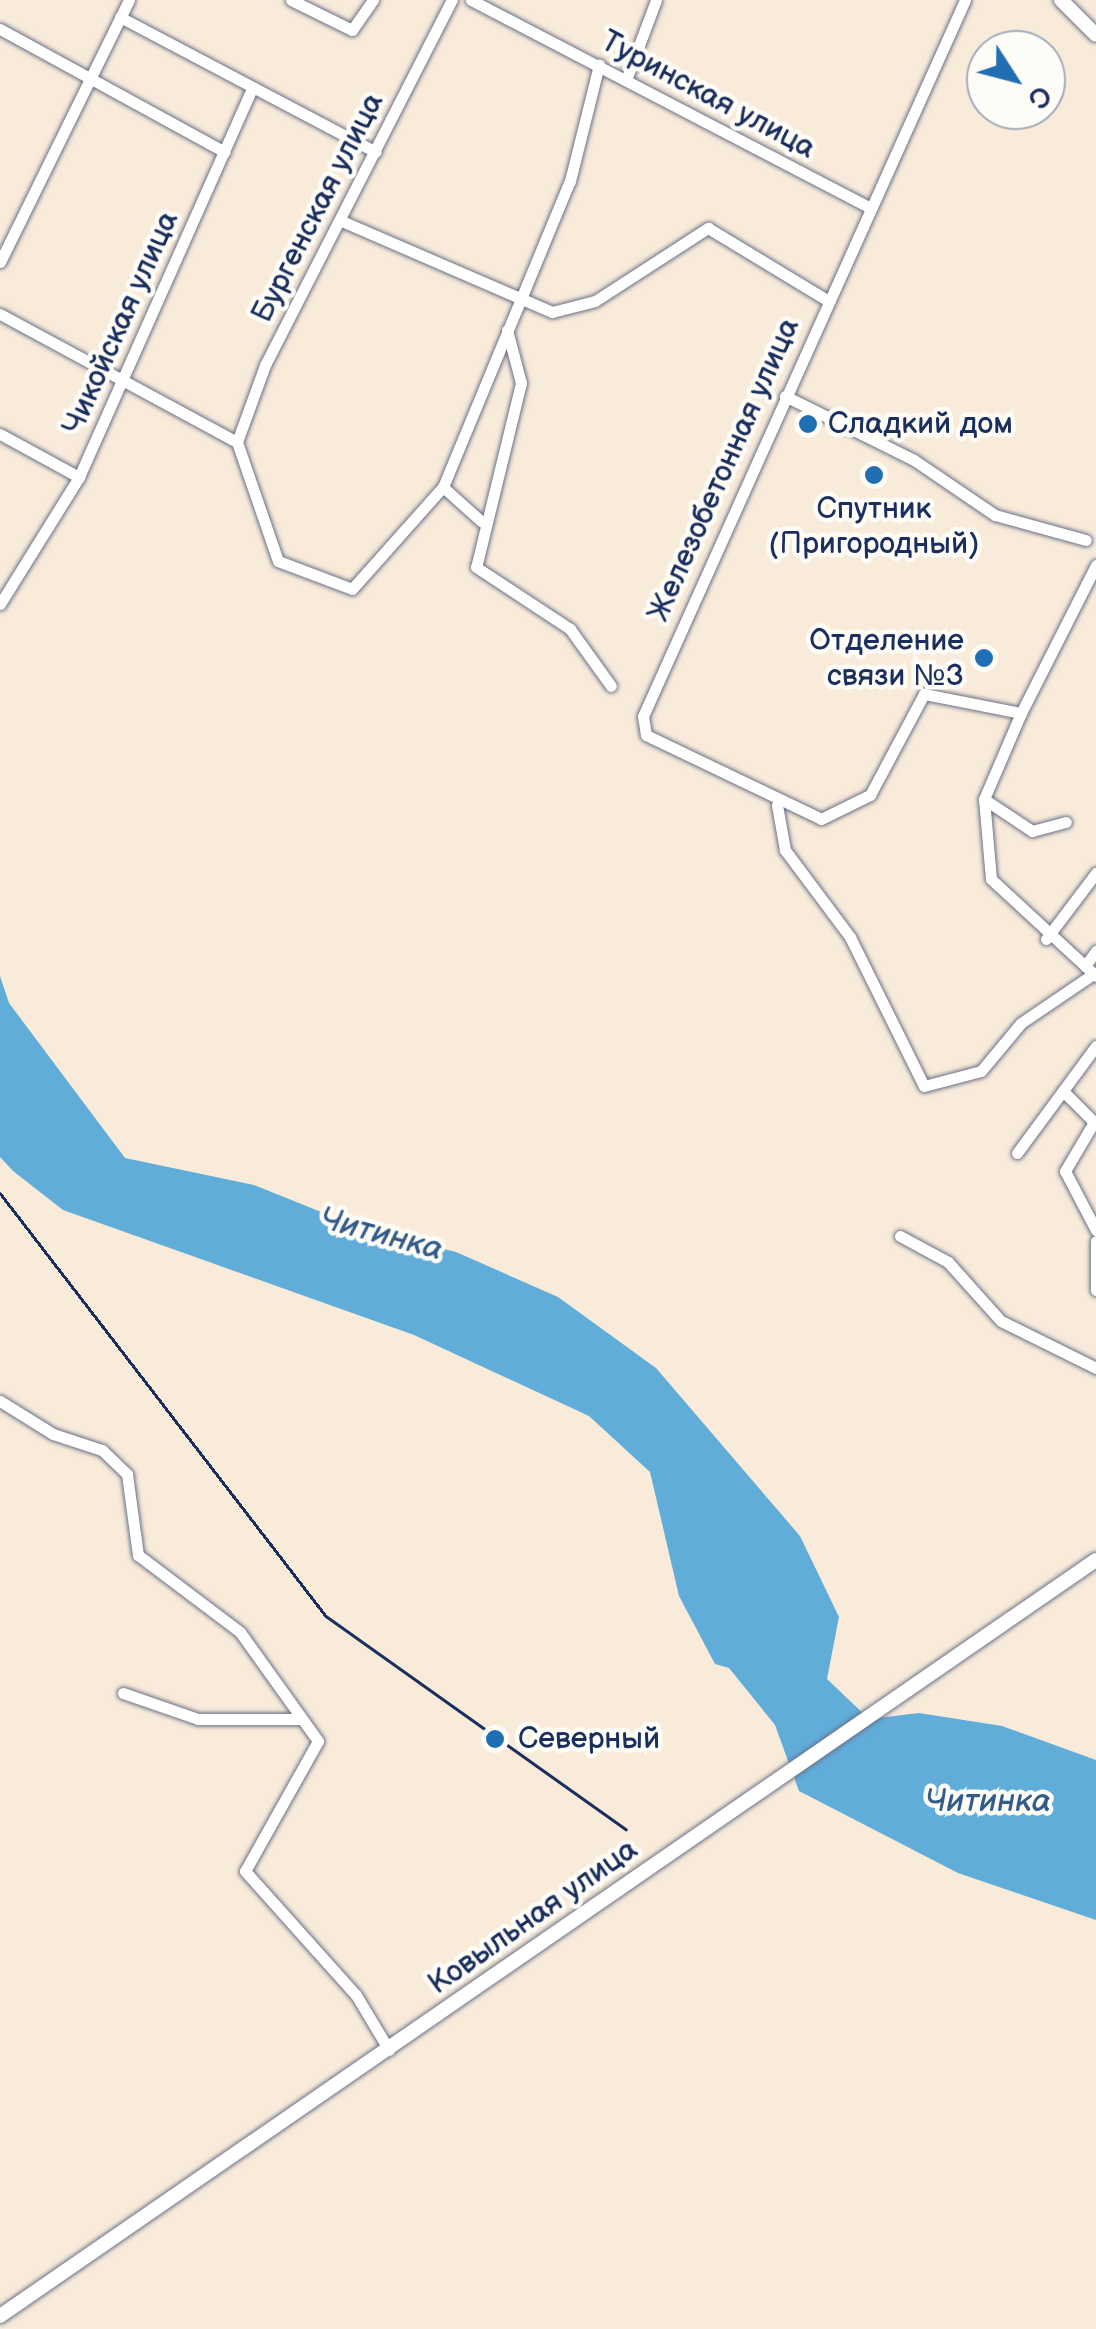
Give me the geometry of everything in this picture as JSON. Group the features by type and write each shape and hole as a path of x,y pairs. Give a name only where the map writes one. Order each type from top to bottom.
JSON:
{"main road":[{"path":"1061,0 1096,34"},
{"name":"Ковыльная улица","path":"0,2316 1096,1560"}],"street":[{"path":"0,262 94,78 128,0"},
{"path":"292,0 356,30 373,0"},
{"name":"Бургенская улица","path":"237,442 265,365 344,222 452,0"},
{"name":"Туринская улица","path":"472,0 868,207"},
{"path":"626,80 656,0"},
{"name":"Железобетонная улица","path":"964,0 643,716 660,747 777,804 822,819 870,795 924,694 1021,714"},
{"path":"120,17 376,152"},
{"path":"0,29 225,152"},
{"path":"0,314 126,378 237,442 278,561 352,590 443,487 507,330 514,302 570,181 599,65"},
{"name":"Чикойская улица","path":"0,604 17,566 79,477 252,90"},
{"path":"344,222 514,302 552,312 595,301 708,228 827,300"},
{"path":"507,330 522,383 482,522 480,572 570,629 611,686"},
{"path":"785,396 914,460 995,515 1086,540"},
{"path":"0,434 79,477"},
{"path":"443,487 482,522"},
{"path":"1091,972 1046,938 993,887 984,799 1021,714 1096,565"},
{"path":"984,799 1032,831 1066,822"},
{"path":"777,804 785,850 850,937 924,1086 981,1070 1021,1023 1091,972 1096,951"},
{"path":"1046,938 1096,873"},
{"path":"1017,1153 1096,1046"},
{"path":"1062,1091 1094,1122 1065,1171 1096,1230"},
{"path":"900,1236 948,1262 1002,1321 1096,1368"},
{"path":"1096,1241 1096,1290"},
{"path":"0,1401 52,1434 102,1450 128,1474 138,1555 240,1632 302,1718 318,1754 246,1871 356,1995 389,2050"},
{"path":"123,1693 198,1719 302,1718"}],"water":[{"name":"Читинка","path":"0,976 9,1003 125,1158 254,1185 356,1226 456,1252 558,1297 656,1368 800,1536 839,1617 827,1679 869,1719 919,1713 1002,1726 1096,1760 1096,1920 958,1873 799,1791 775,1725 729,1668 715,1664 679,1596 650,1472 589,1416 414,1335 63,1210 13,1171 0,1157"}],"railway":[{"path":"0,1193 326,1616 626,1829"}],"place":[{"name":"Сладкий дом","path":"808,424"},
{"name":"Спутник (Пригородный)","path":"874,475"},
{"name":"Отделение связи №3","path":"984,658"},
{"name":"Северный","path":"495,1739"}]}
